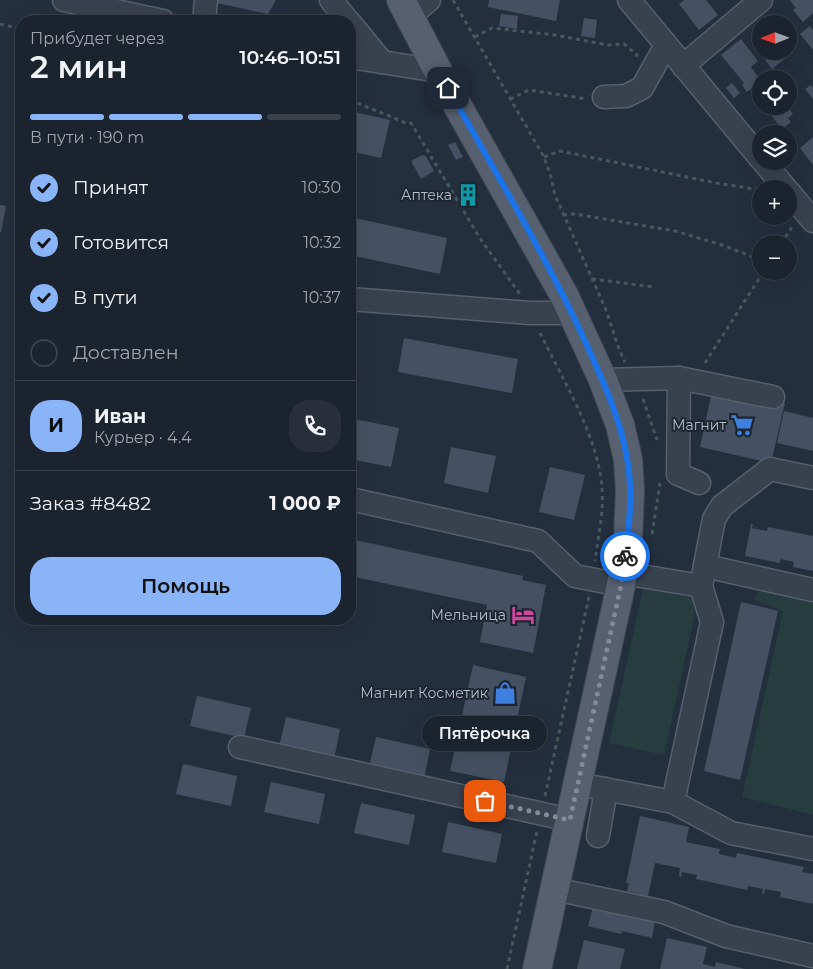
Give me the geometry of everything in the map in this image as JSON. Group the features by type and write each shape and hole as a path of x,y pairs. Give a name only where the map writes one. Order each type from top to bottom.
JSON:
{"main road":[{"path":"413,5 438,71 564,295 603,380 620,425 628,459 630,490 628,538 622,579 537,969"}],"street":[{"path":"64,0 135,15"},
{"path":"205,15 206,0"},
{"path":"331,0 343,15"},
{"path":"629,0 752,148"},
{"path":"683,66 760,0"},
{"path":"356,30 382,62"},
{"path":"598,98 626,96 642,88 666,45"},
{"path":"356,58 438,71"},
{"path":"772,170 800,200"},
{"path":"356,300 530,313 572,314"},
{"path":"603,380 687,379 773,397"},
{"path":"687,379 678,474 699,483"},
{"path":"673,802 712,622 703,576 714,519 722,506 770,469 813,478"},
{"path":"356,500 538,541 575,576 593,580 703,576 813,590"},
{"path":"240,747 570,820"},
{"path":"578,784 673,802 731,833 813,849"},
{"path":"598,836 606,789"},
{"path":"554,889 664,912 726,936 813,956"}],"path":[{"path":"0,24 15,28"},
{"path":"475,37 492,28 555,35 607,45 624,44 653,69"},
{"path":"510,98 529,90 598,98"},
{"path":"356,102 406,123 412,123 481,240 517,288 582,418 598,460 602,489 593,580 574,666"},
{"path":"544,157 560,151 752,189"},
{"path":"563,215 575,214 676,230 752,257"},
{"path":"592,279 654,287"},
{"path":"687,379 758,280"}],"green space":[{"path":"761,582 813,596 813,815 742,797 783,611 755,600"},
{"path":"643,589 698,599 664,755 609,743"}],"building":[{"path":"217,0 276,0 268,14 217,3"},
{"path":"489,0 560,0 556,21 488,7"},
{"path":"684,0 706,0 718,15 699,30 679,4"},
{"path":"790,0 813,0 813,13 803,22 793,10 796,8"},
{"path":"501,14 518,16 517,29 499,26"},
{"path":"584,18 597,20 595,38 581,36"},
{"path":"810,26 813,30 813,50 800,34"},
{"path":"741,39 752,53 752,60 758,61 751,67 753,70 752,88 747,92 742,85 744,83 721,55"},
{"path":"765,60 783,60 772,69"},
{"path":"732,83 740,93 734,98 726,88"},
{"path":"811,85 813,88 813,99 805,89"},
{"path":"356,112 390,120 381,158 356,152"},
{"path":"771,115 792,115 788,118 791,122 787,125 779,125"},
{"path":"813,137 813,165 800,148"},
{"path":"455,142 463,157 456,160 448,145"},
{"path":"422,155 426,156 434,171 421,179 411,161"},
{"name":"Аптека","path":"464,189 470,190 474,198 466,202 461,191"},
{"path":"0,205 6,206 1,232 0,232"},
{"path":"356,218 447,238 440,274 356,256"},
{"path":"404,338 518,359 512,393 398,372"},
{"name":"Магнит","path":"713,387 785,403 771,463 700,447"},
{"path":"784,411 813,418 813,451 777,443"},
{"path":"356,419 399,428 391,467 356,460"},
{"path":"451,447 496,456 488,493 444,483"},
{"path":"550,467 585,475 574,520 539,512"},
{"path":"751,524 753,524 752,528 767,531 768,527 813,536 813,571 793,567 794,562 780,559 780,563 745,556"},
{"path":"356,540 523,576 522,580 546,585 533,653 480,642 487,605 356,577"},
{"path":"741,602 778,611 740,780 704,771"},
{"path":"473,665 526,677 504,782 450,771"},
{"path":"197,696 251,708 244,738 190,726"},
{"path":"286,717 340,729 334,759 279,747"},
{"path":"376,737 430,749 424,779 369,767"},
{"path":"183,764 237,776 231,806 176,794"},
{"path":"271,782 325,794 319,824 264,812"},
{"path":"361,803 415,815 409,845 354,833"},
{"path":"640,816 689,827 686,842 720,849 719,854 736,858 737,853 804,867 802,872 813,874 813,904 780,897 781,892 765,889 764,894 762,893 763,889 748,886 747,890 696,879 697,875 682,872 681,877 679,876 680,868 655,863 648,896 627,891 629,883 626,883"},
{"path":"448,822 502,834 496,863 442,852"},
{"path":"594,904 655,921 652,938 622,931 621,934 588,926"},
{"path":"667,938 707,947 703,964 715,967 716,962 745,969 660,969"},
{"path":"584,940 625,949 620,969 577,969"}],"way so far":[{"path":"485,801 570,820 621,585 625,556"}],"place":[{"name":"Аптека","path":"468,195"},
{"name":"Магнит","path":"742,425"},
{"name":"Мельница","path":"523,615"},
{"name":"Магнит Косметик","path":"505,693"},
{"name":"Пятёрочка","path":"485,801"}],"route":[{"path":"448,88 564,295 603,380 620,425 628,459 630,490 628,538 625,556"}]}
